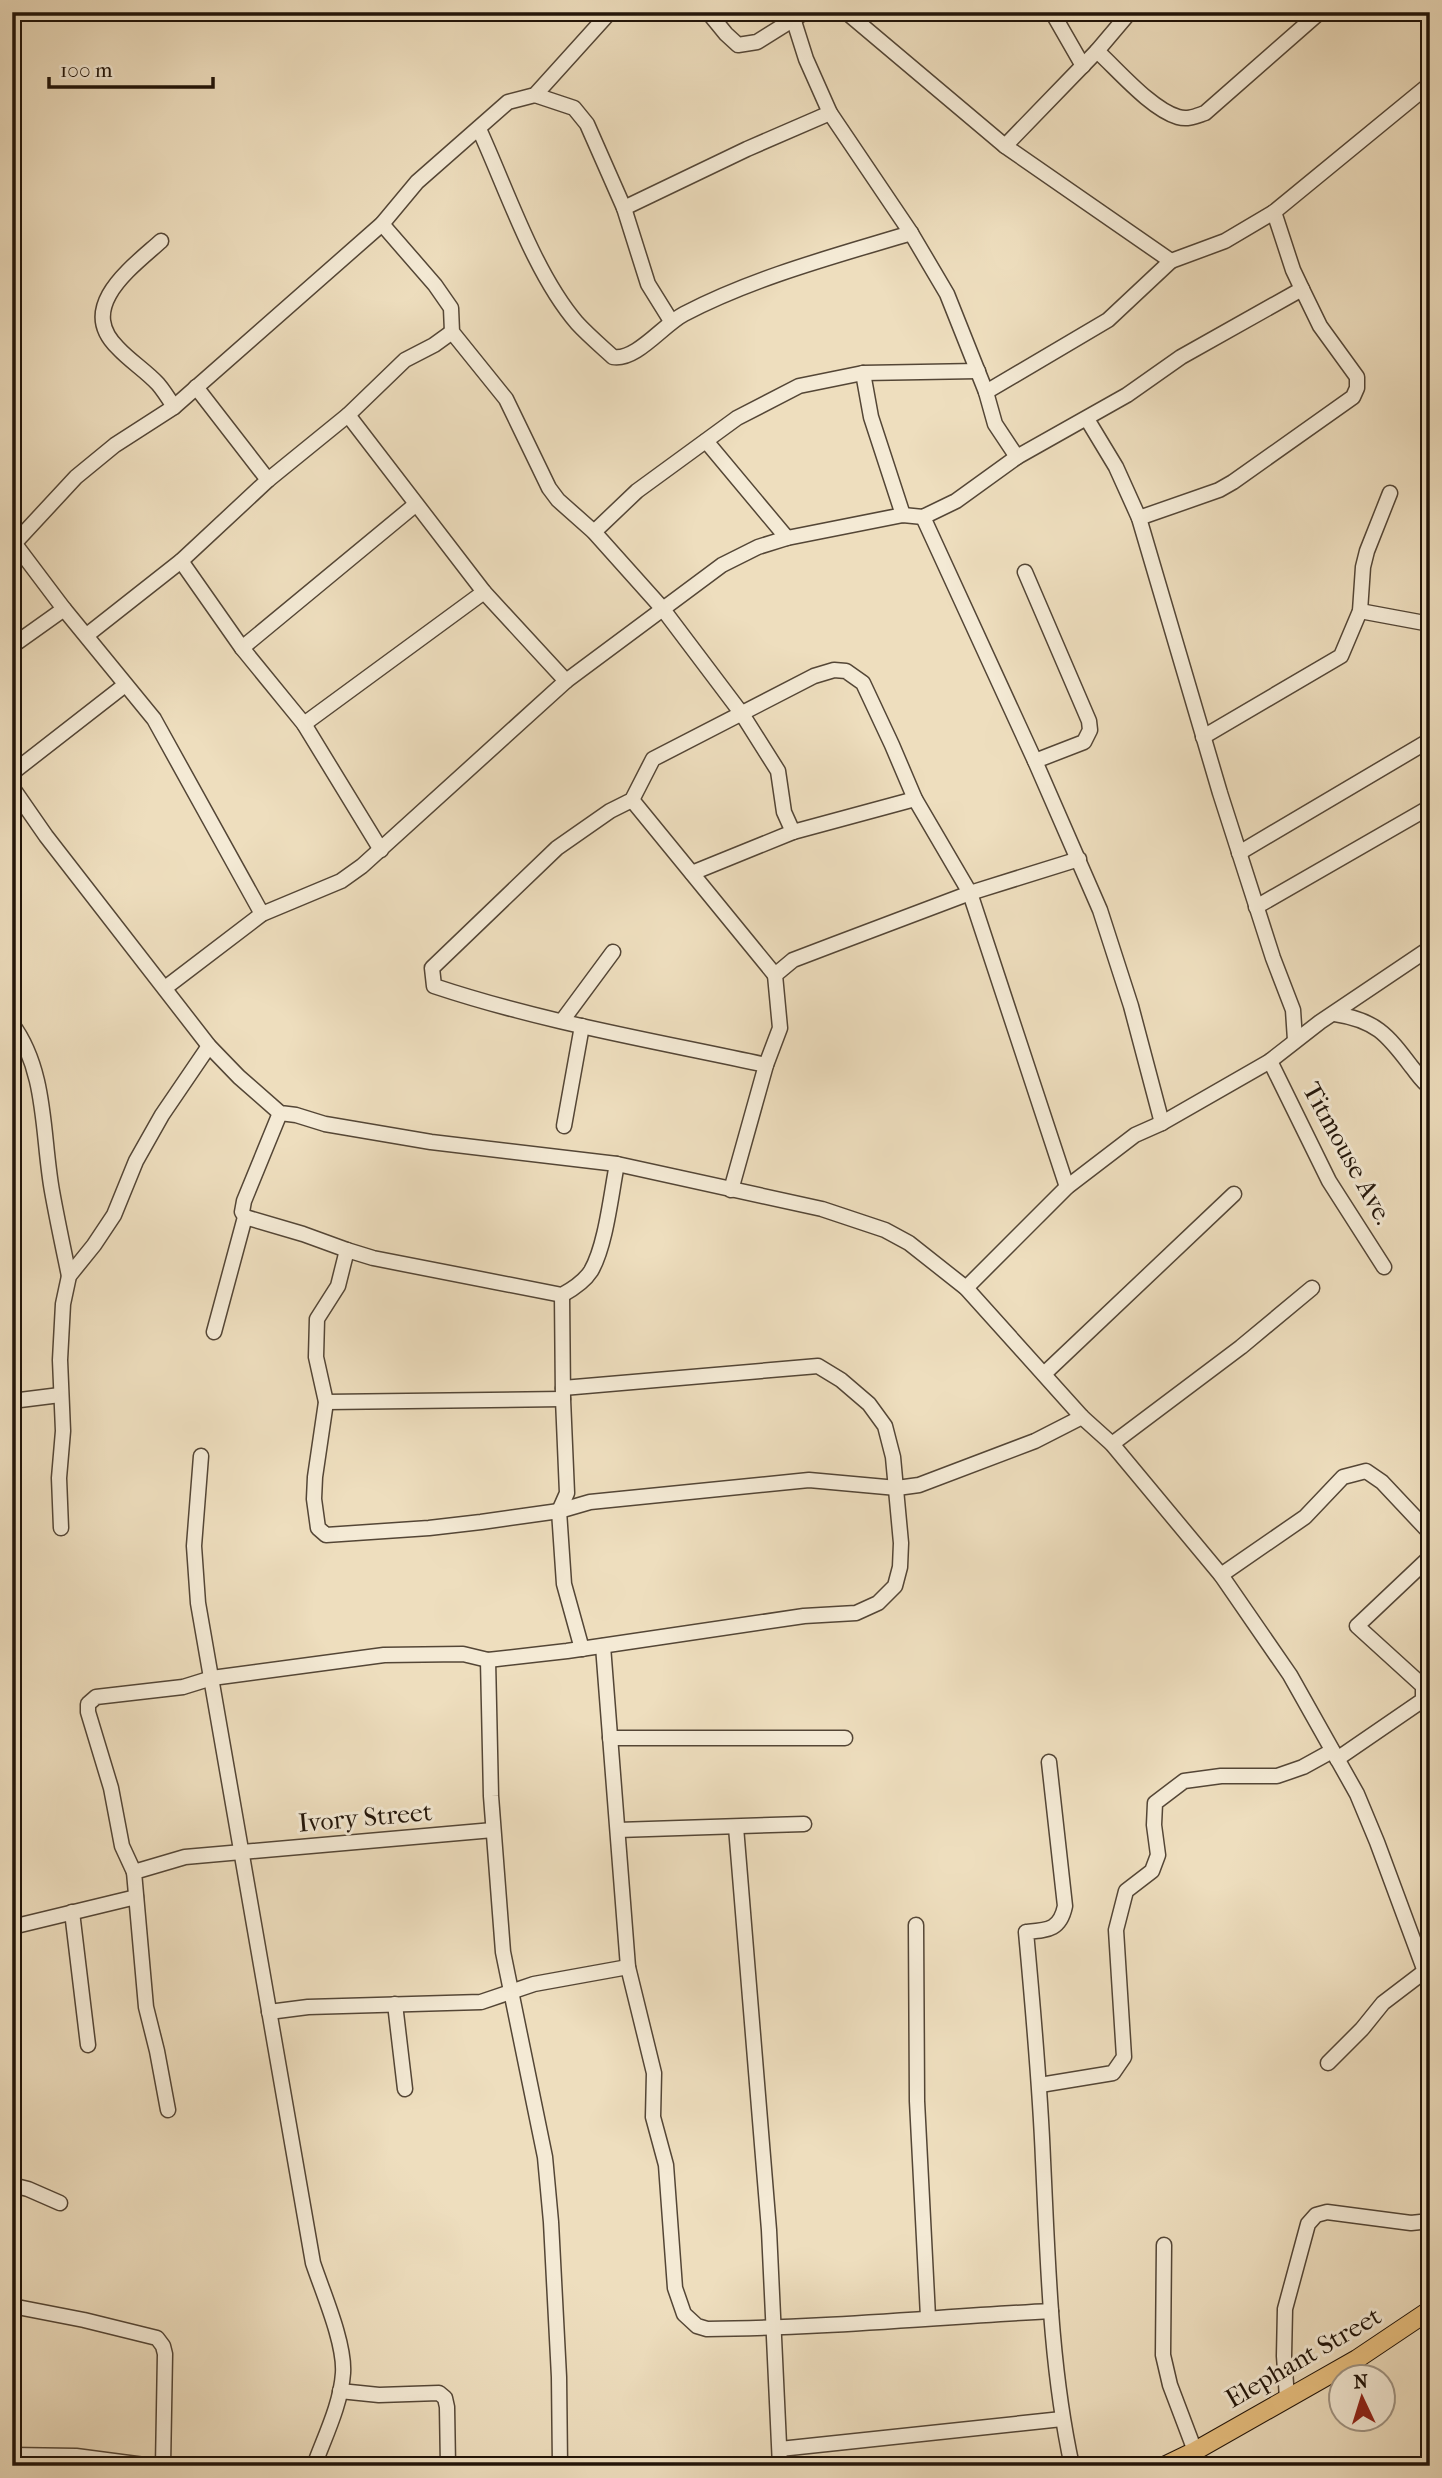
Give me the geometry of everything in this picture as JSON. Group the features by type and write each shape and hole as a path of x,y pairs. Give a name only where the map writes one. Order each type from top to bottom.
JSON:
{"main road":[{"name":"Elephant Street","path":"1164,2466 1357,2359 1430,2310"}],"street":[{"path":"535,95 610,12"},
{"path":"708,12 738,45 757,41 799,15 806,59 830,113 911,233 947,294 986,391 995,424 1017,457"},
{"path":"846,12 1005,146 1171,261"},
{"path":"1052,12 1083,66"},
{"path":"1005,146 1097,51 1130,12"},
{"path":"1097,51 1142,95 1178,117 1191,118 1205,113 1320,12"},
{"path":"986,391 1108,320 1171,261 1225,240 1275,212 1430,84"},
{"path":"262,914 154,719 14,545 76,477 115,445 174,407 382,224 417,182 508,102 535,95 574,107 587,124 624,208 648,284 671,321"},
{"path":"624,208 830,113"},
{"path":"479,129 541,267 578,324 613,357 620,358 636,351 671,321 739,289 911,233"},
{"path":"1139,518 1219,490 1353,397 1357,377 1321,326 1302,289 1293,270 1275,212"},
{"path":"382,224 435,285 451,308 452,332 506,399 549,488 558,500 594,532 662,608 742,714 778,771 784,812 793,832"},
{"path":"161,241 108,293 101,313 102,324 115,346 159,385 174,407"},
{"path":"165,988 262,914 341,881 380,850 566,681 722,565 787,538 903,516 923,517 956,501 1017,457 1127,395 1181,357 1302,289"},
{"path":"87,635 181,561 268,481 348,415 404,360 434,345 452,332"},
{"path":"594,532 637,491 737,418 799,386 863,373 978,371"},
{"path":"863,373 871,416 903,516"},
{"path":"196,387 268,481"},
{"path":"348,415 484,592 566,681"},
{"path":"1087,419 1116,467 1139,518 1239,853 1293,1010 1295,1040"},
{"path":"706,441 787,538"},
{"path":"1203,737 1341,656 1360,611 1363,567 1390,493"},
{"path":"242,648 415,505"},
{"path":"923,517 1100,910 1131,1006 1161,1123"},
{"path":"181,561 242,648 304,724 380,850"},
{"path":"1025,572 1089,721 1090,730 1084,741 1035,761"},
{"path":"304,724 484,592"},
{"path":"12,646 64,609"},
{"path":"1360,611 1430,624"},
{"path":"766,1065 582,1026 473,999 435,986 432,968 557,848 610,811 632,800 653,760 814,676 834,670 846,671 863,683 915,799 970,893 1067,1187"},
{"path":"12,773 125,685"},
{"path":"1239,853 1430,740"},
{"path":"12,787 46,836 209,1045 239,1077 280,1112 325,1124 431,1142 617,1164 822,1209 885,1230 909,1243 966,1288 1082,1417 1112,1444 1221,1575 1290,1675 1357,1794 1423,1946 1427,1978 1383,2003 1328,2063"},
{"path":"692,873 793,832 915,799"},
{"path":"632,800 775,975 780,1028 766,1065 731,1191"},
{"path":"1256,906 1430,807"},
{"path":"775,975 793,961 970,893 1079,859"},
{"path":"966,1288 1067,1187 1135,1135 1270,1061 1320,1022 1430,948"},
{"path":"562,1021 613,952"},
{"path":"1293,1010 1320,1022"},
{"path":"1335,1014 1356,1017 1377,1027 1430,1087"},
{"path":"12,1024 28,1049 34,1070 42,1106 52,1189 69,1276"},
{"path":"564,1126 582,1026"},
{"path":"61,1528 59,1478 63,1431 60,1395 62,1304 69,1276 114,1215 136,1161 162,1115 209,1045"},
{"name":"Titmouse Ave.","path":"1270,1061 1329,1181 1384,1267"},
{"path":"280,1112 244,1201 242,1212 245,1217 373,1258 562,1295 576,1287 590,1272 598,1252 617,1164"},
{"path":"1044,1374 1234,1194"},
{"path":"214,1332 245,1217"},
{"path":"347,1250 338,1286 317,1319 316,1357 326,1402 314,1499 318,1528 326,1535 429,1528 559,1511 590,1502 809,1480 897,1488 919,1485 1035,1441 1082,1417"},
{"path":"1112,1444 1241,1347 1312,1287"},
{"path":"562,1295 567,1493 559,1511 564,1584 582,1649"},
{"path":"168,2110 146,2007 134,1872 120,1839 111,1788 91,1727 88,1704 96,1697 183,1688 212,1678 384,1656 463,1654 488,1660 804,1616 856,1613 878,1603 895,1586 900,1567 897,1488 885,1426 869,1404 841,1380 818,1366 563,1394 326,1402"},
{"path":"12,1401 60,1395"},
{"path":"201,1456 194,1524 195,1575 313,2263 342,2351 344,2371 340,2391 314,2466"},
{"path":"1221,1575 1305,1517 1343,1477 1366,1471 1382,1482 1430,1533"},
{"path":"1040,2085 1113,2073 1124,2057 1116,1930 1126,1891 1152,1871 1158,1855 1155,1803 1184,1782 1220,1776 1277,1776 1303,1767 1334,1755 1423,1700 1423,1686 1357,1626 1430,1557"},
{"path":"603,1646 628,1967 654,2073 653,2117 666,2165 675,2288 677,2301 684,2314 697,2326 707,2329 774,2329 1051,2311"},
{"path":"488,1660 493,1830 503,1952 545,2157 554,2263 561,2466"},
{"path":"611,1738 845,1738"},
{"path":"1049,1762 1065,1906 1063,1918 1050,1929 1026,1932 1040,2085 1051,2311 1062,2419 1072,2466"},
{"path":"618,1830 804,1824"},
{"path":"736,1827 757,2064 780,2466"},
{"name":"Ivory Street","path":"134,1872 175,1858 493,1830"},
{"path":"12,1927 136,1897"},
{"path":"72,1912 88,2045"},
{"path":"916,1925 917,2090 928,2317"},
{"path":"269,2012 308,2007 481,2002 511,1991 576,1975 628,1967"},
{"path":"396,2004 405,2089"},
{"path":"12,2185 60,2203"},
{"path":"1287,2398 1285,2309 1308,2224 1316,2215 1326,2212 1410,2223 1430,2221"},
{"path":"1164,2245 1163,2355 1170,2385 1195,2451"},
{"path":"12,2306 157,2338 165,2354 163,2466"},
{"path":"340,2391 379,2395 439,2393 447,2407 448,2466"},
{"path":"780,2449 1062,2419"},
{"path":"12,2455 76,2456 152,2466"}]}
